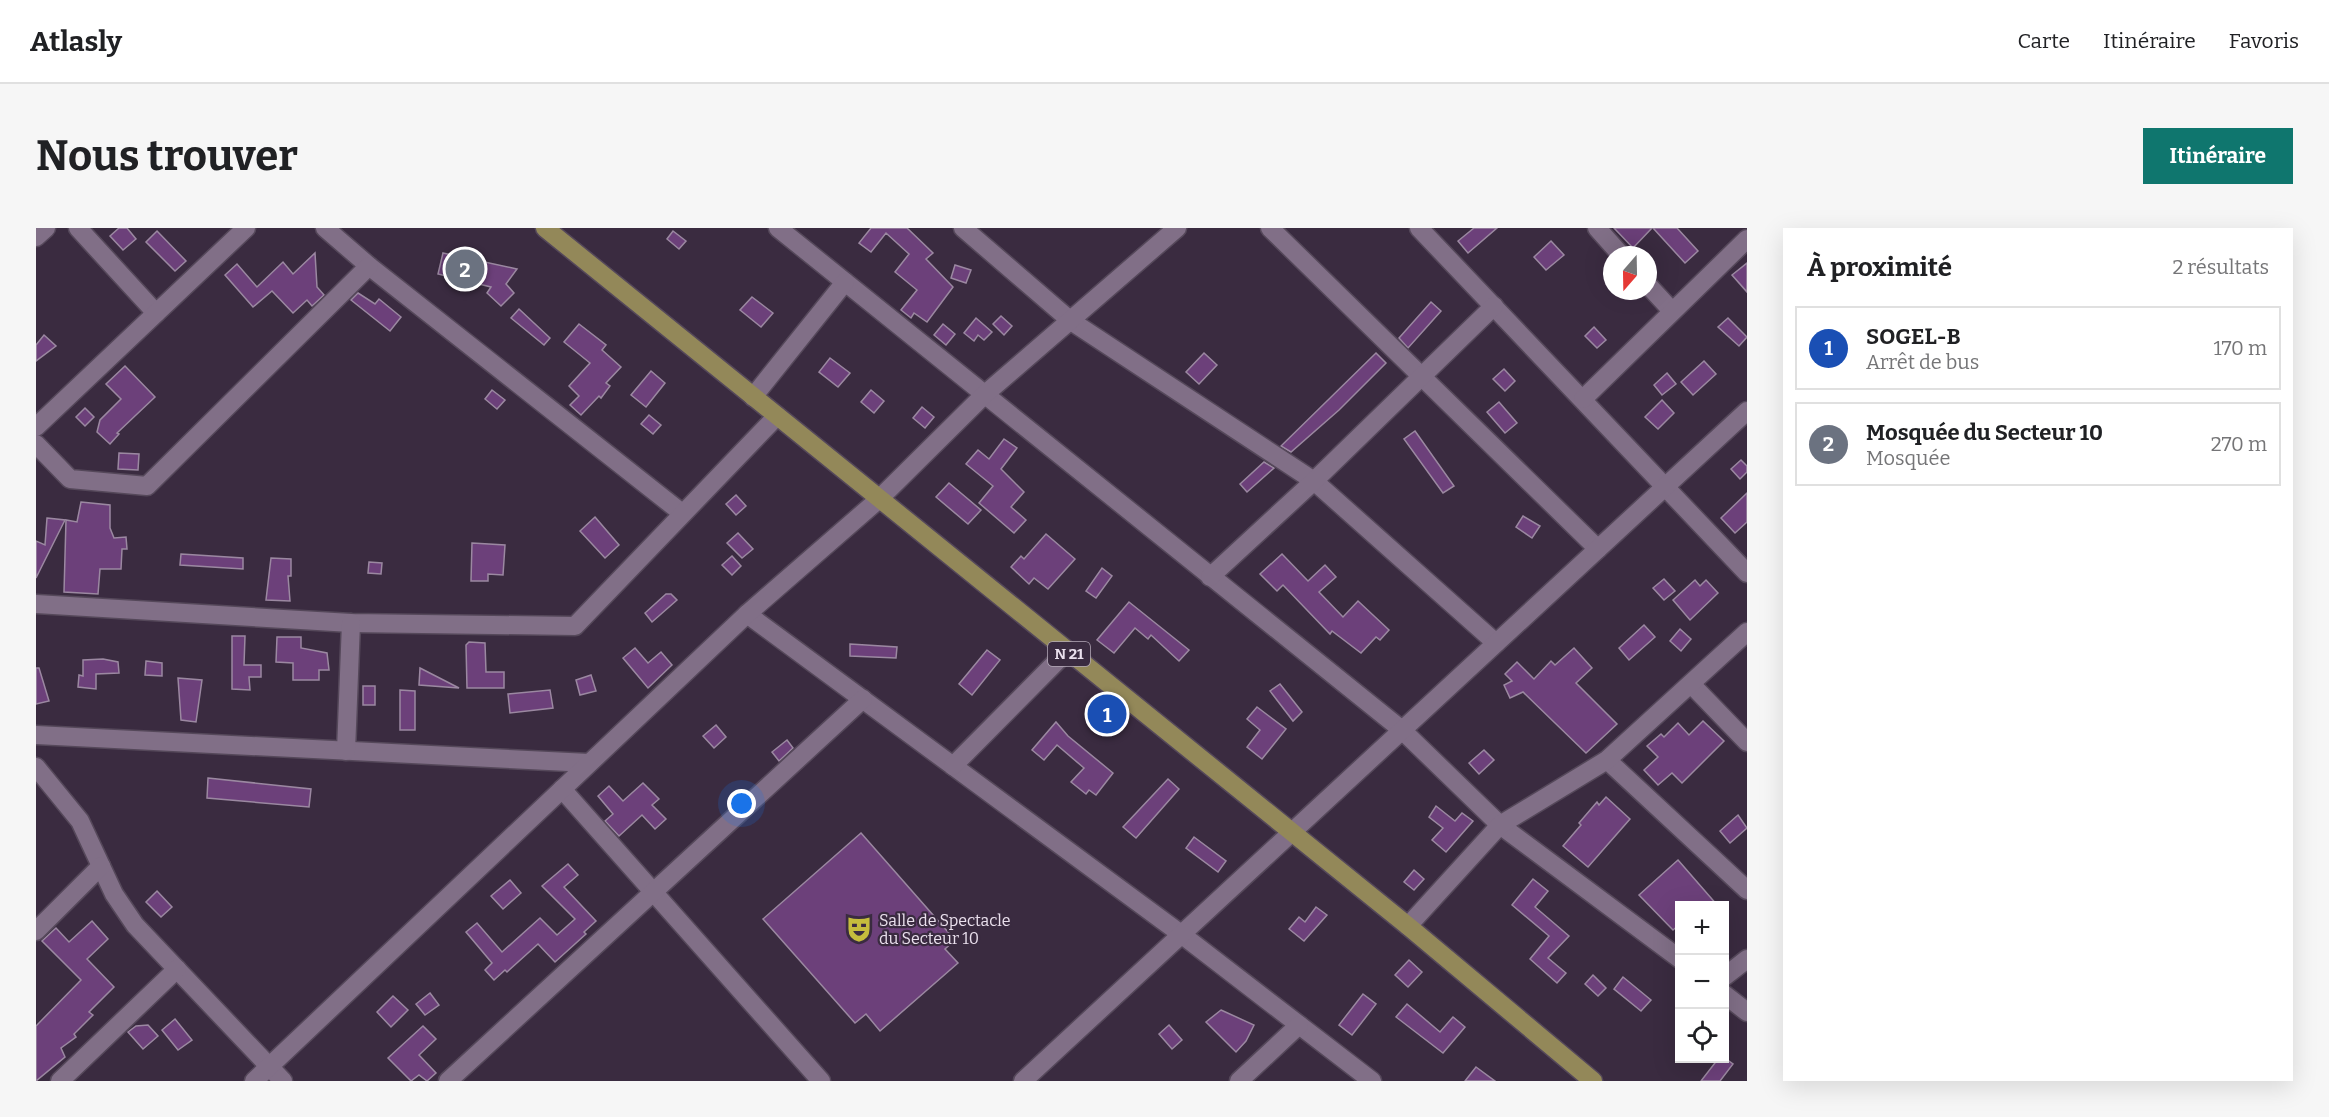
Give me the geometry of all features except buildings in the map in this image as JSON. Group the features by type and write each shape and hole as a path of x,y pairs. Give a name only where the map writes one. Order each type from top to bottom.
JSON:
{"main road":[{"name":"N 21","path":"545,228 1289,833 1408,926 1593,1081"}],"street":[{"path":"36,237 46,228"},
{"path":"78,228 156,313"},
{"path":"36,427 246,228"},
{"path":"326,228 369,266 682,513"},
{"path":"778,228 1402,730 1500,825 1675,955"},
{"path":"254,1081 747,614 878,500 984,395 1177,228"},
{"path":"1270,228 1598,549"},
{"path":"1419,228 1747,573"},
{"path":"1597,228 1613,246"},
{"path":"974,231 1071,321 1314,482 1496,644"},
{"path":"1583,399 1747,239"},
{"path":"36,444 70,478 147,486 369,266"},
{"path":"753,397 845,282"},
{"path":"1657,295 1672,312"},
{"path":"1210,577 1314,482 1494,306"},
{"path":"1023,1081 1747,411"},
{"path":"36,604 351,623 575,626 777,416"},
{"path":"747,614 1181,934 1372,1081"},
{"path":"346,751 351,623"},
{"path":"1408,926 1500,825 1607,760 1747,632"},
{"path":"953,766 1066,652"},
{"path":"1690,684 1747,742"},
{"path":"448,1081 863,699"},
{"path":"36,735 589,763"},
{"path":"1607,760 1747,890"},
{"path":"36,767 80,821 114,894 135,925 283,1081"},
{"path":"562,789 821,1081"},
{"path":"36,931 101,866"},
{"path":"1729,974 1747,959"},
{"path":"60,1081 177,969"},
{"path":"1729,997 1747,1012"},
{"path":"1239,1081 1299,1025"}],"place":[{"name":"Mosquée du Secteur 10","path":"465,269"},
{"name":"SOGEL-B","path":"1107,714"},
{"name":"Salle de Spectacle du Secteur 10","path":"859,929"}]}
